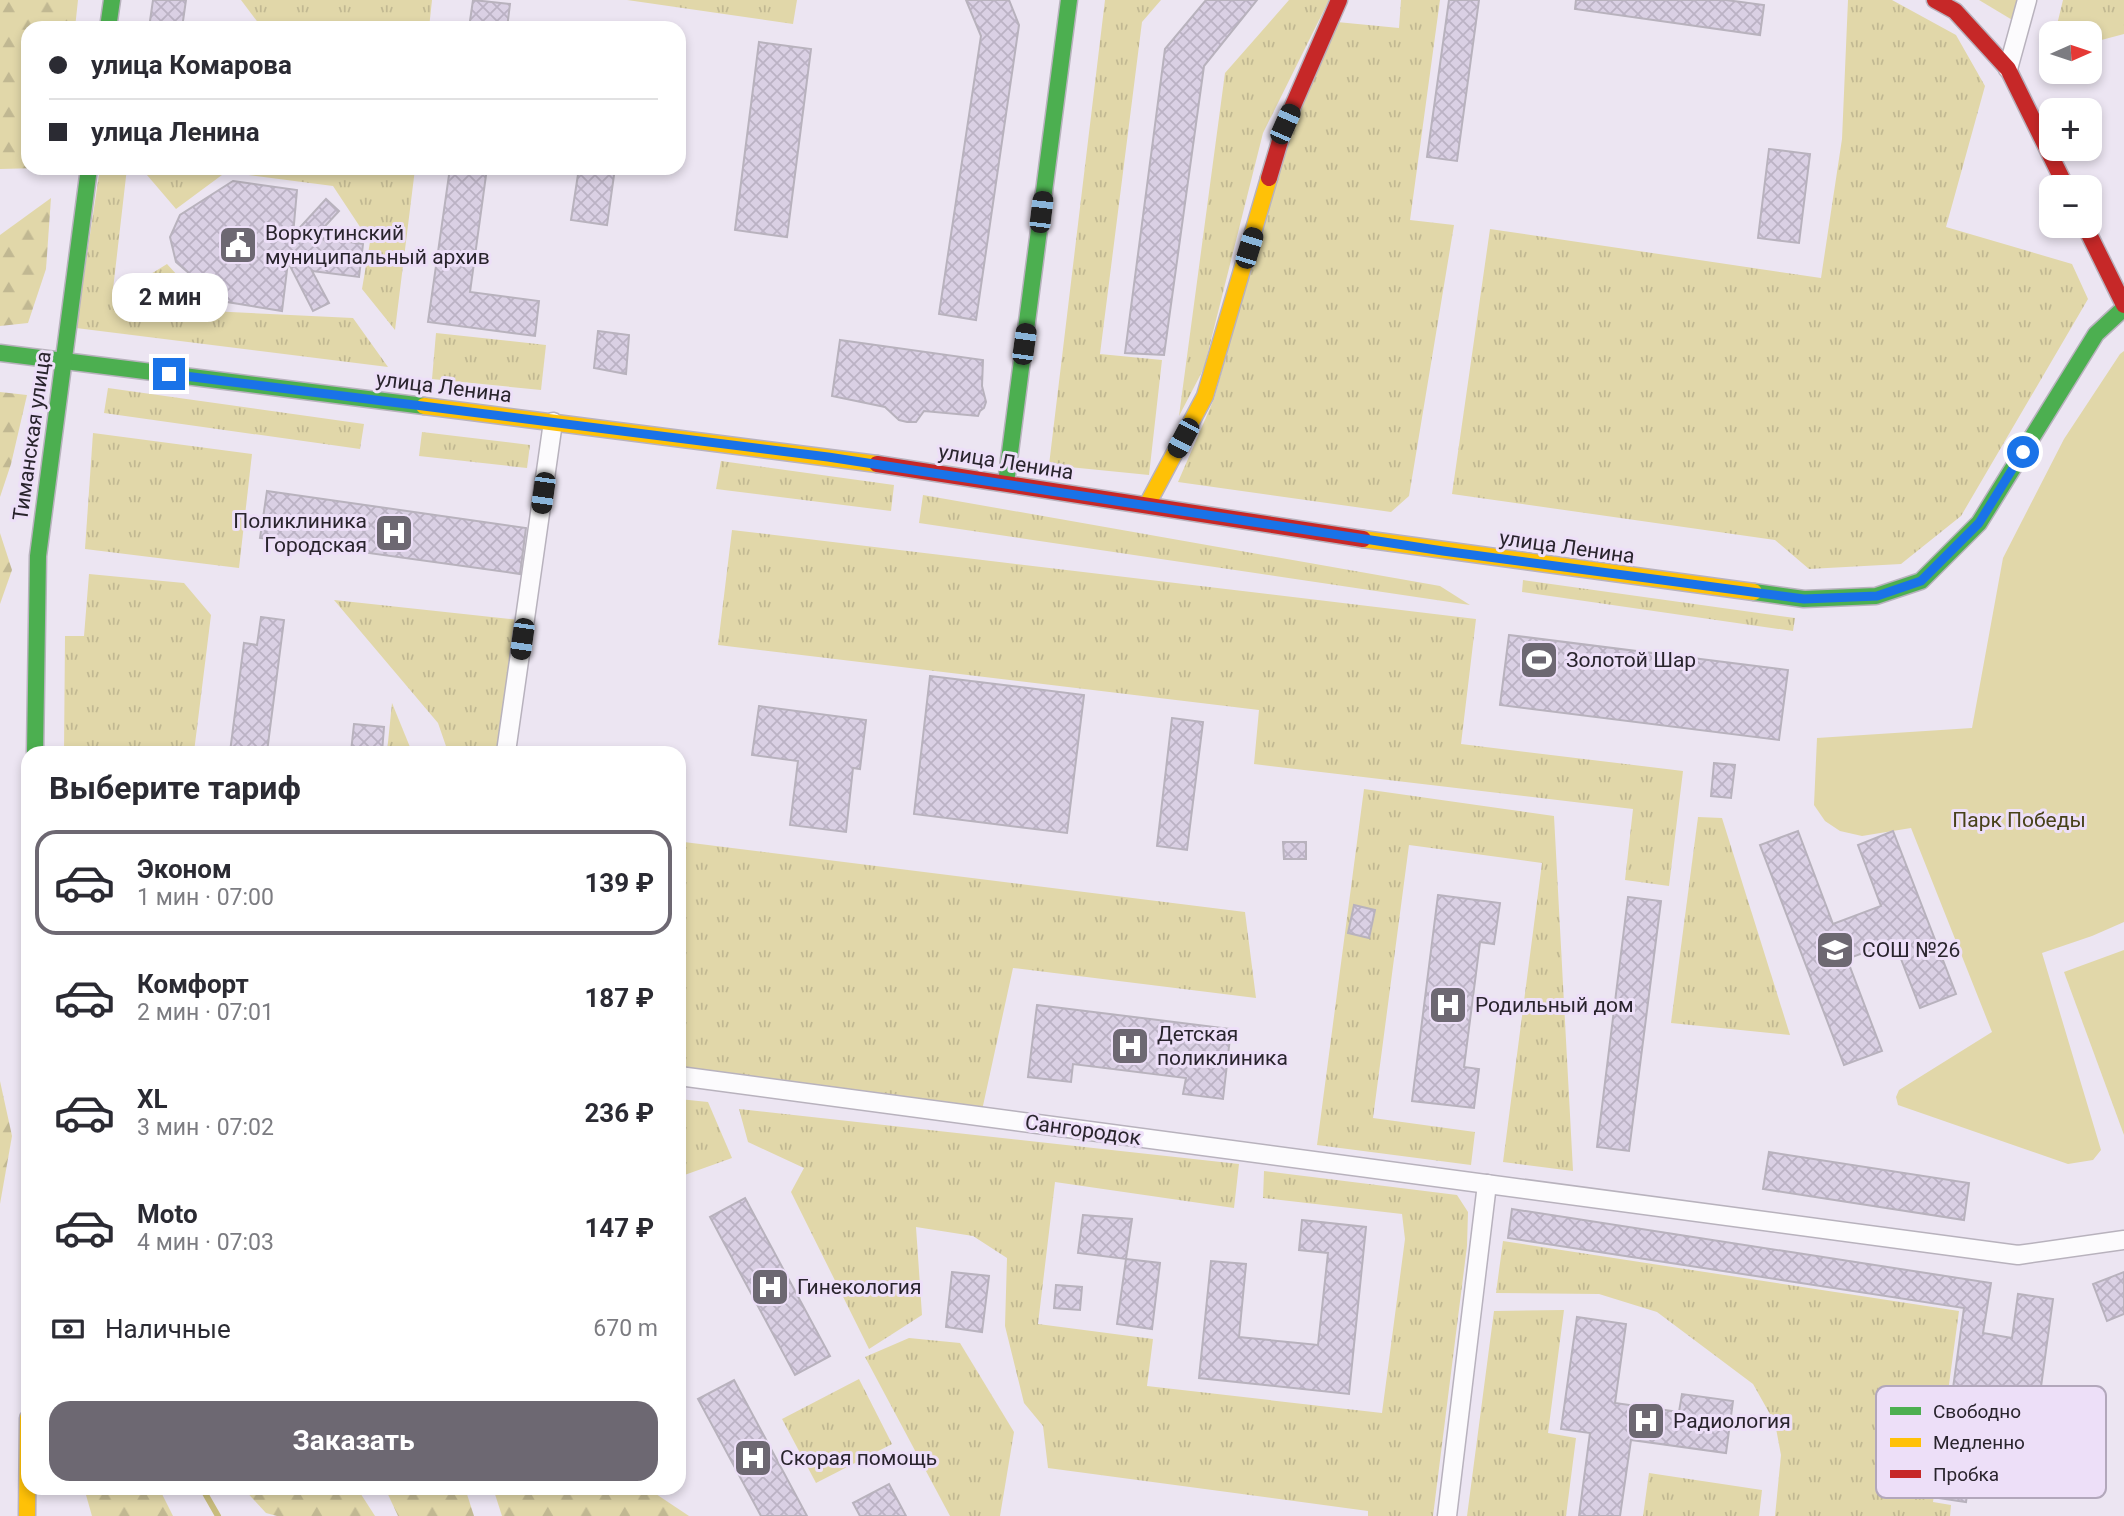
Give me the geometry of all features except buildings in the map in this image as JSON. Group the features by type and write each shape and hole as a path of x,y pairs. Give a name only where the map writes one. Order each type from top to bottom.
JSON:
{"main road":[{"path":"109,21 112,0"},
{"path":"1006,484 1069,0"},
{"path":"1147,505 1205,396 1285,124 1339,0"},
{"path":"1935,0 1955,11 2007,69 2060,175"},
{"name":"Тиманская улица","path":"36,746 38,556 88,175"},
{"path":"2091,238 2124,307"},
{"name":"улица Ленина","path":"0,353 828,457 1443,551 1804,599 1877,596 1921,581 1979,523 2096,334 2124,307"},
{"path":"27,1495 27,1516"}],"street":[{"path":"2007,69 2027,0"},
{"path":"507,746 553,422"},
{"name":"Сангородок","path":"686,1077 2018,1255 2124,1240"},
{"path":"1447,1516 1487,1185"}],"green space":[{"path":"0,0 78,0 76,21 21,21 21,168 0,169"},
{"path":"241,0 432,0 430,21 257,21"},
{"path":"627,0 797,0 793,24"},
{"path":"1105,0 1161,0 1142,22 1100,354 1162,360 1149,475 1049,465"},
{"path":"1289,0 1329,0 1263,133 1204,368 1179,416 1225,73"},
{"path":"1401,0 1440,0 1410,220 1454,225 1409,496 1391,512 1178,482 1214,399 1290,129 1337,22 1399,28"},
{"path":"1848,0 1892,0 1956,35 1985,86 1946,227 2072,264 2088,299 1961,516 1901,564 1809,569 1775,540 1452,494 1490,229 1821,278 1842,139"},
{"path":"1979,0 2018,0 2014,21"},
{"path":"2063,0 2124,0 2124,34 2102,40 2102,21 2058,21"},
{"path":"99,175 126,175 112,298 167,264 210,311 353,318 388,367 76,328"},
{"path":"147,175 222,175 176,209"},
{"path":"249,175 414,175 395,330 362,289 370,242 333,186"},
{"path":"51,198 46,269 28,323 0,326 0,235"},
{"path":"436,333 546,345 541,390 432,379"},
{"name":"Парк Победы","path":"2124,351 2124,922 2042,953 2101,1150 2093,1160 2068,1164 1898,1105 1896,1097 1899,1090 1992,1032 1911,828 1862,836 1840,831 1825,821 1814,805 1817,738 1972,728 2003,558 2064,439"},
{"path":"108,388 364,424 360,449 104,413"},
{"path":"0,392 27,395 11,464 0,497"},
{"path":"422,432 530,445 527,468 419,456"},
{"path":"93,433 252,454 239,568 85,549"},
{"path":"721,461 894,485 891,511 716,489"},
{"path":"923,495 1440,586 1470,605 919,523"},
{"path":"732,530 1476,619 1461,744 1683,771 1669,886 1625,880 1633,809 1254,764 1259,710 718,645"},
{"path":"0,533 12,570 0,604"},
{"path":"89,574 184,583 211,615 195,746 64,746 65,636 84,636"},
{"path":"1523,580 1795,618 1793,631 1522,592"},
{"path":"334,600 520,620 503,746 446,746 438,723"},
{"path":"392,703 410,746 388,746"},
{"path":"1364,789 1554,816 1573,1171 1503,1162 1542,863 1409,845 1373,1118 1475,1132 1471,1165 1317,1145"},
{"path":"1698,817 1722,818 1790,1035 1671,1023"},
{"path":"686,842 1245,912 1256,998 1013,968 981,1115 686,1077"},
{"path":"2124,950 2124,1135 2064,972"},
{"path":"0,1081 12,1136 0,1204"},
{"path":"686,1100 708,1102 732,1158 686,1174"},
{"path":"739,1109 1239,1164 1234,1208 1055,1182 1038,1324 1153,1339 1147,1386 1382,1413 1405,1239 1402,1214 1263,1198 1264,1171 1457,1195 1468,1212 1467,1246 1433,1516 1368,1516 1368,1511 1048,1468 1043,1426 1024,1403 1005,1326 1007,1258 973,1236 916,1227 922,1315 869,1349 791,1192 804,1168 748,1142"},
{"path":"1503,1241 1959,1311 1949,1386 1876,1386 1876,1498 1934,1498 1933,1502 1951,1505 1950,1516 1775,1516 1781,1455 1775,1423 1753,1384 1657,1312 1599,1294 1496,1293"},
{"path":"1564,1310 1548,1433 1576,1438 1566,1516 1467,1516 1494,1311"},
{"path":"909,1338 960,1343 1014,1432 1000,1516 950,1516 865,1357"},
{"path":"859,1379 892,1444 816,1483 782,1419"},
{"path":"1649,1473 1762,1490 1759,1516 1643,1516"},
{"path":"86,1495 162,1495 173,1516 92,1516"},
{"path":"249,1495 362,1495 375,1516 277,1516 266,1513"},
{"path":"388,1495 467,1495 474,1516 398,1516"},
{"path":"495,1495 658,1495 689,1516 502,1516"}],"waterway":[{"path":"206,1495 218,1516"}],"traffic: fast":[{"path":"109,21 112,0"},
{"path":"1006,483 1069,0"},
{"path":"35,746 38,556 88,175"},
{"path":"1754,592 1804,599 1876,596 1921,581 1979,523 2096,334 2124,308"},
{"path":"0,353 424,406"}],"traffic: slow":[{"path":"1147,505 1205,396 1269,178"},
{"path":"424,406 877,464"},
{"path":"1363,539 1754,592"},
{"path":"27,1495 27,1516"}],"traffic: jam":[{"path":"1269,178 1285,124 1339,0"},
{"path":"1935,0 1955,11 2008,69 2060,175"},
{"path":"2091,238 2124,305"},
{"path":"877,464 1363,539"}],"place":[{"name":"Воркутинский муниципальный архив","path":"238,245"},
{"name":"Поликлиника Городская","path":"394,533"},
{"name":"Золотой Шар","path":"1539,660"},
{"name":"СОШ №26","path":"1835,950"},
{"name":"Родильный дом","path":"1448,1005"},
{"name":"Детская поликлиника","path":"1130,1046"},
{"name":"Гинекология","path":"770,1287"},
{"name":"Радиология","path":"1646,1421"},
{"name":"Скорая помощь","path":"753,1458"}],"route":[{"path":"169,374 828,457 1443,551 1804,599 1877,596 1921,581 1979,523 2023,452"}]}
